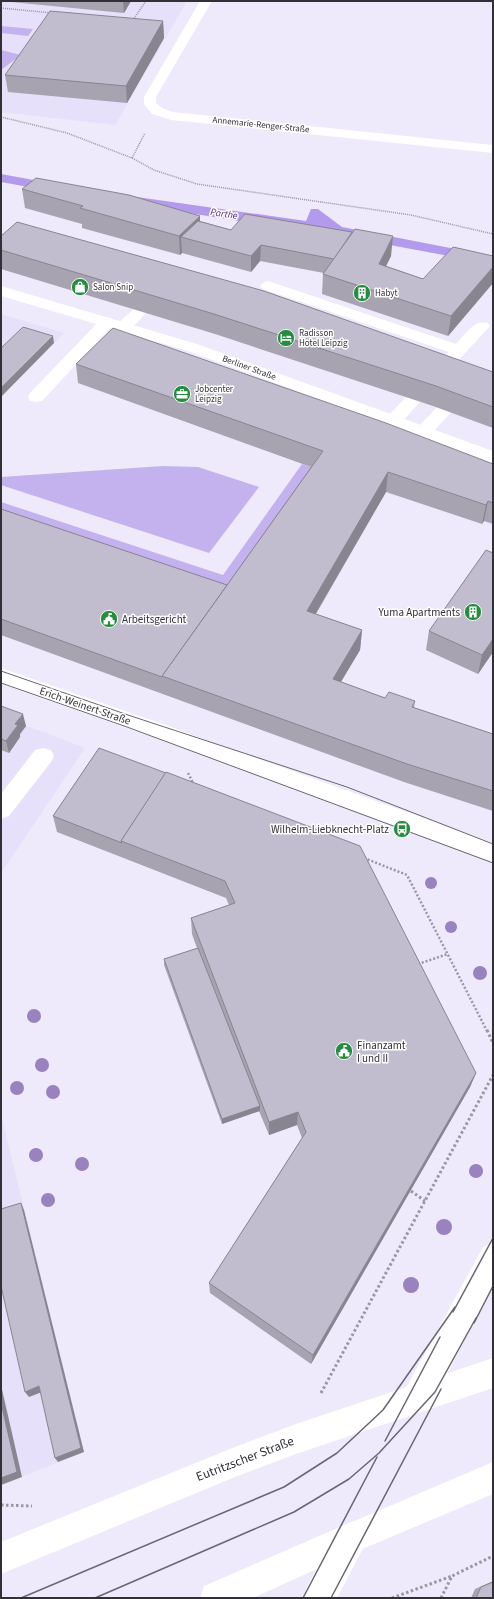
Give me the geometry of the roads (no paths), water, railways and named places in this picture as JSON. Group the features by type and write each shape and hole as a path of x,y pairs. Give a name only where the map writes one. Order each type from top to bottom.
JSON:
{"main road":[{"name":"Annemarie-Renger-Straße","path":"206,1 150,97 150,104 156,111 171,116 493,149"},
{"path":"268,286 460,350"},
{"name":"Berliner Straße","path":"1,291 192,347 493,457"},
{"path":"123,327 141,310"},
{"path":"36,397 107,322"},
{"path":"393,421 482,326"},
{"path":"423,432 472,381 493,382"},
{"name":"Erich-Weinert-Straße","path":"1,676 170,735 493,853"},
{"path":"1,810 43,756"},
{"path":"418,1397 493,1257"},
{"name":"Eutritzscher Straße","path":"1,1558 235,1462 296,1439 493,1373"},
{"path":"216,1598 353,1537 493,1478"},
{"path":"319,1598 353,1537"}],"water":[{"name":"Parthe","path":"1,174 88,190 306,221 311,209 318,209 342,227 471,252 465,259 363,240 73,195 1,182"}],"tram line":[{"path":"1,671 131,716 347,787 493,844"},
{"path":"1,683 127,727 493,863"},
{"path":"453,1312 493,1238"},
{"path":"474,1323 493,1286"},
{"path":"21,1598 284,1487 337,1453 383,1410 455,1307"},
{"path":"95,1598 294,1512 349,1479 379,1453 435,1392 476,1318"},
{"path":"385,1441 440,1337"},
{"path":"331,1598 441,1389"},
{"path":"303,1598 377,1457"}],"place":[{"name":"Salon Snip","path":"80,287"},
{"name":"Habyt","path":"362,293"},
{"name":"Radisson Hotel Leipzig","path":"286,338"},
{"name":"Jobcenter Leipzig","path":"182,394"},
{"name":"Yuma Apartments","path":"473,612"},
{"name":"Arbeitsgericht","path":"109,619"},
{"name":"Wilhelm-Liebknecht-Platz","path":"402,829"},
{"name":"Finanzamt I und II","path":"344,1051"}]}
